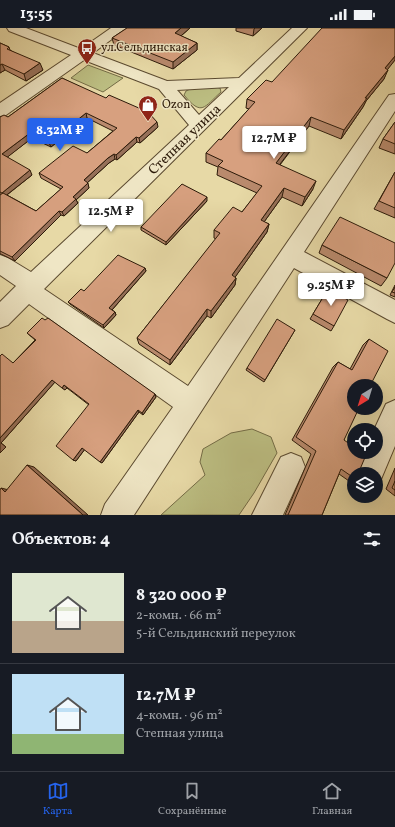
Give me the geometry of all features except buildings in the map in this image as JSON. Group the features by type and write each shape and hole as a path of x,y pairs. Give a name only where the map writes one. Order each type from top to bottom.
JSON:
{"street":[{"path":"14,28 165,86 245,82"},
{"path":"0,111 120,28"},
{"name":"Степная улица","path":"0,317 300,28"},
{"path":"165,86 199,126"},
{"path":"116,515 395,99"},
{"path":"291,256 395,312"},
{"path":"0,264 30,288 191,404"},
{"path":"372,467 395,413"},
{"path":"267,515 291,467"}],"green space":[{"path":"88,65 123,78 103,92 71,78"},
{"path":"220,88 221,92 203,107 199,108 195,106 184,95 186,91 190,89"},
{"path":"252,429 271,437 277,453 254,493 239,515 161,515 205,475 200,462 203,449 231,433"}],"place":[{"name":"ул.Сельдинская","path":"87,65"},
{"name":"Ozon","path":"148,122"}]}
